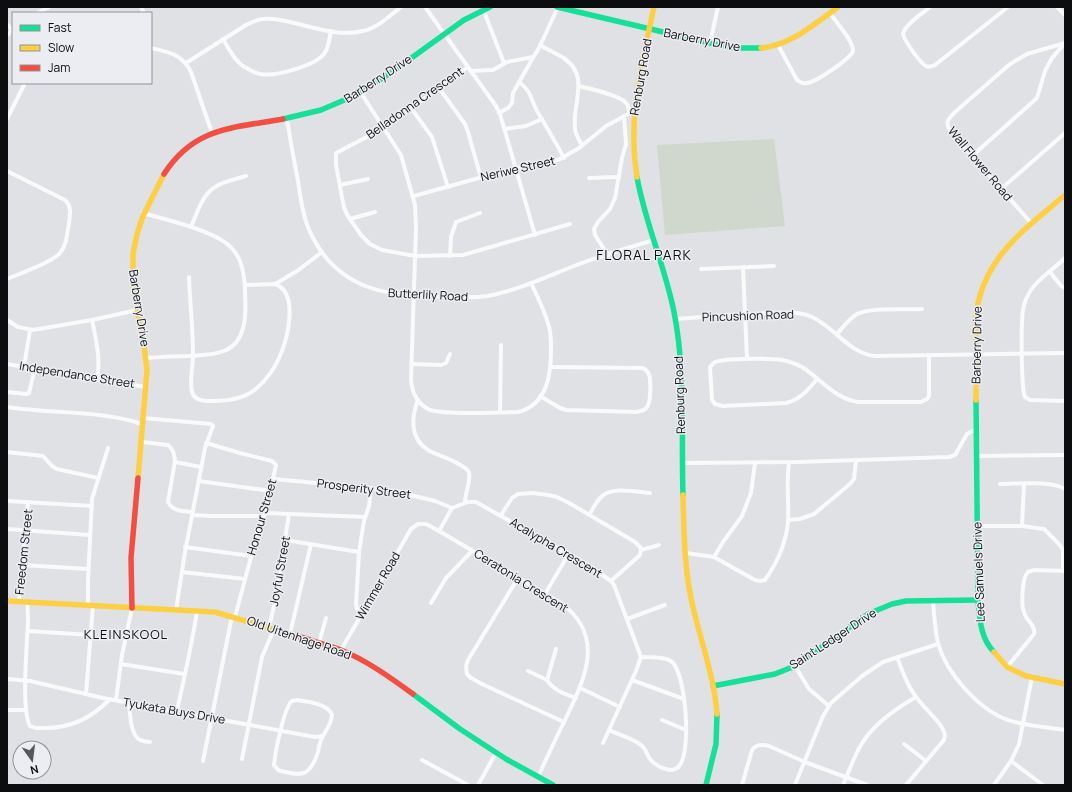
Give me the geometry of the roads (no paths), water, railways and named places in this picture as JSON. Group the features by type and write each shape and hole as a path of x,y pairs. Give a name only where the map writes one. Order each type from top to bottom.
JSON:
{"street":[{"path":"39,12 49,7"},
{"path":"186,63 246,25 262,19 276,19 331,31 357,32 368,30 401,7"},
{"path":"424,7 500,113 506,129 515,168 535,234"},
{"name":"Barberry Drive","path":"132,608 131,558 136,486 142,442 146,387 146,358 132,276 132,259 137,232 143,214 162,175 173,159 190,144 212,133 310,114 332,107 361,93 467,17 490,7"},
{"path":"500,113 511,105 513,94 540,45 558,7"},
{"name":"Barberry Drive","path":"558,7 710,43 733,48 748,49 778,45 804,32 838,7"},
{"name":"Renburg Road","path":"654,7 631,112 636,171 641,197 667,282 676,319 681,385 682,463 686,553 690,596 713,686 717,714 717,741 712,769 706,785"},
{"path":"710,43 718,7"},
{"path":"930,7 909,25 904,30 903,34 924,65 929,67 935,65 1008,7"},
{"path":"1057,7 1065,15"},
{"path":"483,9 504,63"},
{"path":"778,45 800,83 807,84 817,79 847,59 853,51 850,40 830,13"},
{"path":"223,39 237,62 244,67 262,74 299,69 310,65 318,60 328,48 331,31"},
{"path":"972,156 1037,98 1044,71 1052,58 1065,43"},
{"name":"Wall Flower Road","path":"1032,224 951,132 947,125 948,119 1010,64 1027,54 1065,43"},
{"path":"540,45 565,59 572,65 579,78 575,112 575,128 582,145"},
{"path":"152,48 170,52 186,63 191,72 212,133"},
{"path":"469,69 493,70 504,63 517,59 533,57"},
{"name":"Belladonna Crescent","path":"469,69 439,88 384,128 336,153 336,165 344,208 350,219 361,235 370,244 382,250 415,256 463,256 570,224"},
{"path":"519,82 528,90 564,158"},
{"path":"7,118 24,84"},
{"path":"579,86 624,100 631,112"},
{"path":"439,88 465,124 481,178"},
{"path":"361,93 401,155 414,196 417,213 411,364 412,388 418,400 424,407 435,412 500,412 523,410 534,404 549,378 551,367 550,332 531,283"},
{"path":"411,108 432,137 448,187"},
{"name":"Neriwe Street","path":"414,196 515,168 552,162 564,158 606,126 631,112"},
{"path":"608,255 595,235 594,229 612,205 626,144 624,116"},
{"name":"Butterlily Road","path":"287,118 303,212 312,236 322,252 333,264 363,286 378,291 396,295 475,297 502,292 531,283 654,240"},
{"path":"506,129 526,126 542,119"},
{"path":"1001,189 1065,132"},
{"path":"7,171 66,200 70,207 66,241 61,253 49,261 7,279"},
{"path":"191,227 201,203 211,189 224,181 246,176"},
{"path":"589,178 619,177"},
{"path":"340,185 368,179"},
{"name":"Barberry Drive","path":"976,456 977,307 980,291 986,277 1000,254 1065,195"},
{"path":"350,219 375,212"},
{"path":"450,256 451,237 456,222 480,213"},
{"path":"143,214 191,227 216,237 231,247 242,266 245,285 244,328 235,344 212,355 146,358"},
{"path":"275,284 297,272 322,252"},
{"path":"1065,258 1031,289 1024,304 1022,316 1023,389 1025,397 1030,400 1065,401"},
{"path":"701,269 774,266"},
{"path":"742,267 747,359"},
{"path":"1050,272 1065,288"},
{"path":"189,277 193,355 192,391 198,400 224,401 234,399 257,388 269,376 285,343 289,303 288,296 284,290 275,284 245,285"},
{"path":"837,334 851,318 864,312 874,310 922,309"},
{"path":"7,320 18,327 30,330 92,320 138,310"},
{"name":"Pincushion Road","path":"676,319 744,314 790,313 809,316 821,322 852,348 870,356 1022,355 1065,353"},
{"path":"92,320 99,358 97,379"},
{"path":"24,367 30,330"},
{"path":"500,412 501,345"},
{"path":"411,364 441,365 446,363 450,354"},
{"path":"817,379 802,396 792,402 723,406 715,404 712,400 710,367 718,361 747,359 781,360 791,362 801,367 817,379 836,394 850,401 921,402 929,396 929,356"},
{"name":"Independance Street","path":"7,364 146,387"},
{"path":"540,396 560,408 572,411 636,412 644,410 649,403 649,375 645,369 551,367"},
{"path":"7,392 29,393 35,368"},
{"path":"418,400 414,409 413,426 415,435 426,448 464,466 469,472 470,480 465,503"},
{"path":"7,407 84,413 130,420 212,424 213,428 206,443 185,547 176,610"},
{"path":"682,463 856,461 949,457 955,455 967,434 976,429"},
{"path":"142,442 168,445 173,451 174,462 168,502 170,507 174,509 192,514 211,516 289,514 365,518"},
{"name":"Honour Street","path":"203,761 211,718 234,617 274,479 276,465 272,461 206,443"},
{"path":"86,694 91,635 88,569 92,506 93,495 108,448"},
{"path":"7,452 43,456 54,468 98,478"},
{"path":"976,456 1065,455"},
{"name":"Lee Samuels Drive","path":"976,456 978,600 981,629 985,641 1006,667 1032,678 1065,684"},
{"path":"788,520 807,518 814,514 850,484 854,479 856,461"},
{"path":"174,462 201,467"},
{"path":"686,553 714,557 755,580 763,581 768,575 783,546 788,520 789,462"},
{"path":"714,557 742,516 751,493 755,463"},
{"name":"Prosperity Street","path":"274,479 371,488 407,493 435,501 452,508"},
{"path":"198,481 270,491"},
{"path":"1000,484 1046,483 1065,489"},
{"path":"1022,526 1024,484"},
{"path":"360,617 356,605 359,552 365,518 369,506 371,488"},
{"path":"589,515 600,498 607,493 625,491 650,493"},
{"path":"501,515 515,496 533,493 557,497 635,542 640,546 640,555 611,581"},
{"path":"7,501 92,506"},
{"name":"Freedom Street","path":"19,601 28,502"},
{"name":"Acalypha Crescent","path":"452,508 465,503 478,502 588,565 611,581 641,657"},
{"path":"439,531 452,508"},
{"name":"Joyful Street","path":"242,759 262,657 272,628 289,514"},
{"name":"Ceratonia Crescent","path":"418,524 426,524 439,531 569,609 579,622 585,634 588,662 580,688 538,777"},
{"name":"Wimmer Road","path":"341,650 411,529 418,524"},
{"path":"977,526 1022,526 1041,528 1048,532 1063,550 1064,571 1034,570 1026,574 1023,608 1025,616 1034,628 1034,634 1006,667"},
{"path":"7,529 90,535"},
{"path":"285,540 359,552"},
{"path":"290,634 311,544"},
{"path":"641,550 659,545"},
{"path":"185,547 251,556"},
{"path":"431,603 446,578 472,551"},
{"path":"545,594 568,554"},
{"path":"22,565 88,569"},
{"path":"182,572 245,579"},
{"path":"518,578 468,660 466,666 467,674 484,685 564,722"},
{"name":"Old Uitenhage Road","path":"7,600 215,612 341,650 395,681 456,727 496,753 553,785"},
{"name":"Saint Ledger Drive","path":"713,686 775,674 795,666 868,614 892,604 906,601 978,600"},
{"path":"933,601 938,644 953,674 977,700 1000,717 1010,721 1065,730"},
{"path":"27,602 28,631 26,710 27,720 31,727 62,727 72,725 105,705 110,699"},
{"path":"627,619 665,605"},
{"path":"116,700 121,664 132,608"},
{"path":"177,711 197,611"},
{"path":"319,643 326,618"},
{"path":"28,631 91,635"},
{"path":"795,785 823,716 829,706 868,672 883,662 938,644"},
{"path":"546,680 556,649"},
{"path":"603,743 641,657 664,659 673,663 678,673 684,699 686,730 682,761 678,768 670,770 660,767 652,761 641,745 609,730"},
{"path":"897,657 905,678 916,697 940,725 945,734 944,740 906,785"},
{"path":"121,664 184,674"},
{"path":"795,666 809,689 829,706"},
{"path":"528,671 546,680 550,685 561,692 576,698"},
{"path":"994,785 1011,760 1019,744 1032,678"},
{"name":"Tyukata Buys Drive","path":"7,679 26,681 110,699 315,737 323,736"},
{"path":"632,680 684,699"},
{"path":"580,688 620,707"},
{"path":"843,785 861,745 872,730 896,709 916,697"},
{"path":"297,700 326,708 332,714 332,718 327,731 323,736 310,769 302,774 278,770 274,765 281,730 290,703 297,700"},
{"path":"129,702 131,721 135,735 141,740 150,742"},
{"path":"7,710 26,710"},
{"path":"662,720 686,730"},
{"path":"904,744 926,761"},
{"path":"742,785 752,750 758,745 769,746 805,762 867,785"},
{"path":"478,785 496,753"},
{"path":"422,760 468,785"},
{"path":"1011,760 1043,785"}],"district":[{"name":"FLORAL PARK","path":"644,255"},
{"name":"KLEINSKOOL","path":"126,634"}]}
